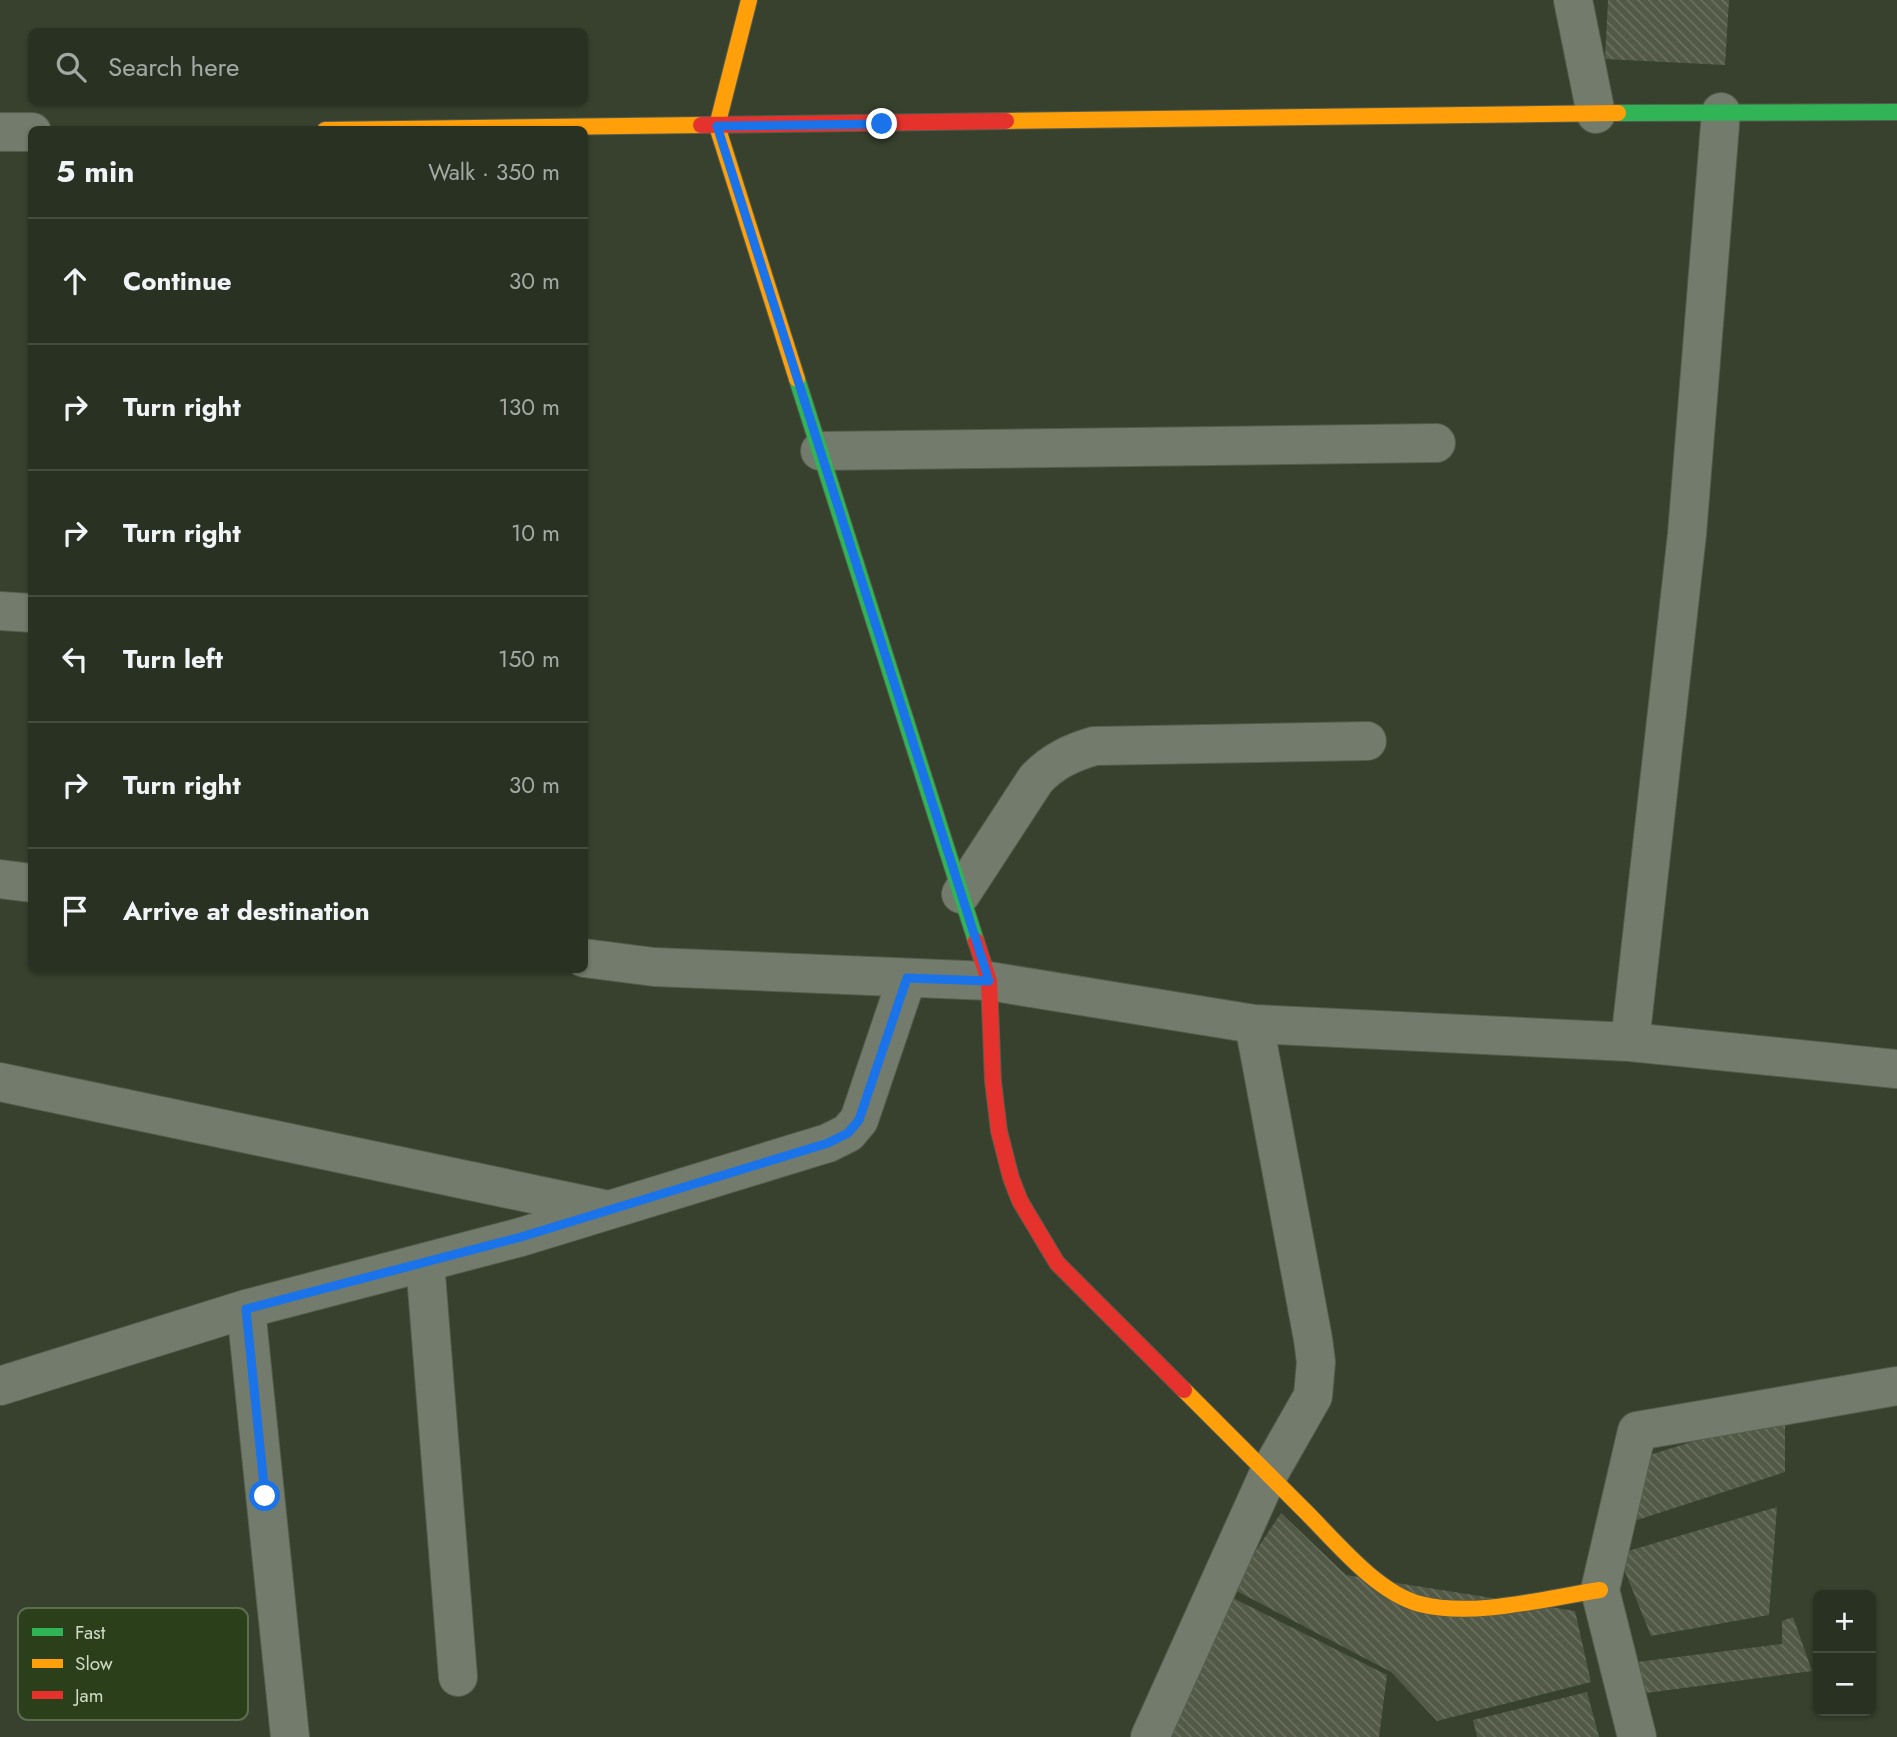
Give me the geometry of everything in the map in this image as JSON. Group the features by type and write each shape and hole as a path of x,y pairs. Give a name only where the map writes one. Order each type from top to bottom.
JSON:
{"street":[{"path":"749,0 717,126 989,981 997,1125 1010,1177 1026,1213 1057,1263 1366,1571 1401,1597 1430,1606 1478,1607 1600,1590"},
{"path":"1573,0 1596,114"},
{"path":"588,128 1721,112 1897,112"},
{"path":"1630,1042 1687,534 1721,112"},
{"path":"0,132 28,132"},
{"path":"820,451 1437,443"},
{"path":"0,611 28,613"},
{"path":"961,894 1036,779 1050,765 1069,754 1094,746 1367,741"},
{"path":"0,879 28,882"},
{"path":"588,959 654,967 989,981 1254,1024 1630,1042 1897,1069"},
{"path":"0,1386 246,1309 521,1237 828,1143 848,1133 859,1120 907,978"},
{"path":"1150,1737 1268,1475 1313,1396 1313,1339 1254,1024"},
{"path":"0,1082 609,1210"},
{"path":"425,1262 458,1677"},
{"path":"246,1309 290,1737"},
{"path":"1637,1737 1600,1590 1637,1431 1897,1386"}],"building":[{"path":"1608,0 1729,0 1725,65 1605,59"},
{"path":"1785,1413 1785,1472 1625,1524 1643,1457"},
{"path":"1777,1507 1769,1615 1651,1636 1618,1554"},
{"path":"1281,1513 1346,1575 1575,1611 1591,1682 1437,1721 1391,1672 1231,1588"},
{"path":"1229,1596 1387,1675 1379,1737 1162,1737"},
{"path":"1793,1617 1812,1671 1639,1694 1637,1662 1782,1644 1782,1621"},
{"path":"1587,1692 1599,1737 1477,1737 1473,1720"}],"traffic: fast":[{"path":"1618,113 1897,112"},
{"path":"797,379 976,941"}],"traffic: slow":[{"path":"749,0 717,126 797,379"},
{"path":"1006,121 1618,113"},
{"path":"588,127 701,125"},
{"path":"1184,1390 1356,1563 1403,1598 1441,1608 1463,1609 1510,1605 1600,1590"}],"traffic: jam":[{"path":"701,125 1006,121"},
{"path":"976,941 989,981 993,1081 999,1131 1020,1201 1057,1263 1184,1390"}],"route":[{"path":"265,1496 246,1309 521,1237 828,1143 848,1133 859,1120 907,978 989,981 717,126 882,124"}]}
